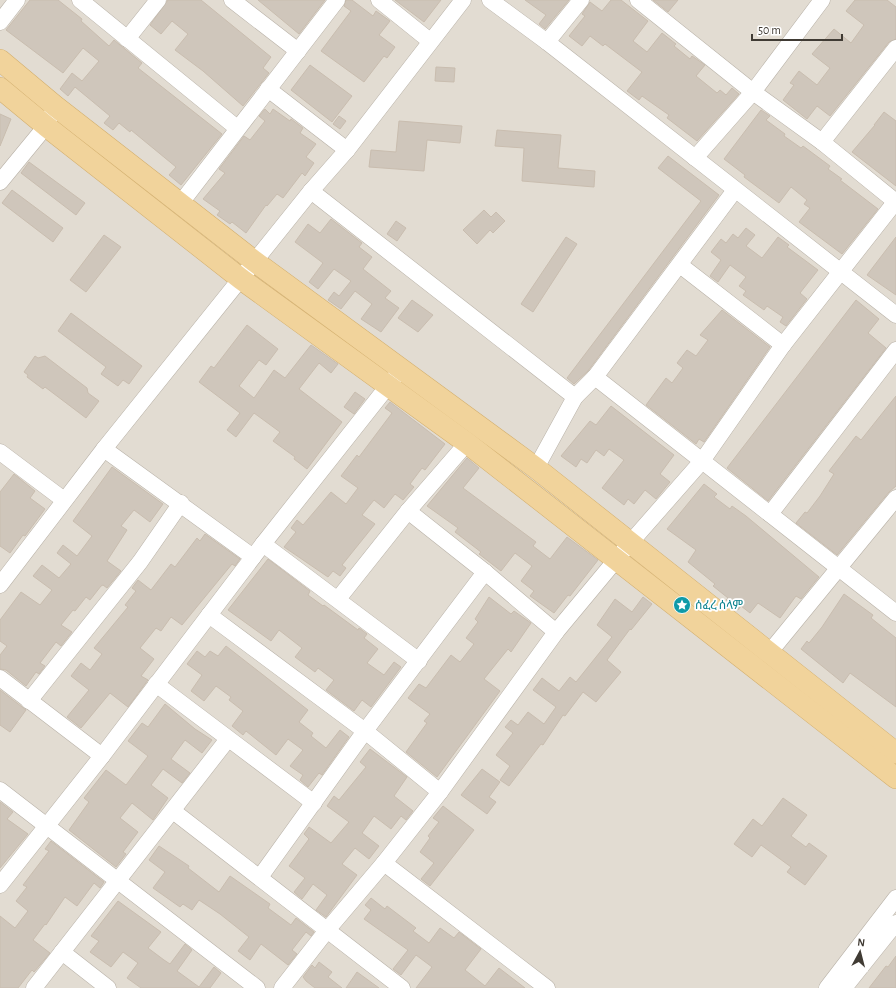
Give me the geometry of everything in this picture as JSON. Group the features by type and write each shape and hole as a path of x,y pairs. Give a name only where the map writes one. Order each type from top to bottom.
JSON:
{"main road":[{"path":"0,60 55,106 254,261 536,468 896,753"},
{"path":"0,88 46,126 241,279 467,443 896,778"}],"street":[{"path":"0,22 17,0"},
{"path":"80,0 237,128"},
{"path":"127,39 158,0"},
{"path":"232,0 298,51"},
{"path":"180,204 337,0"},
{"path":"380,0 430,41"},
{"path":"0,585 5,568 64,500 254,261 311,191 347,150 430,41 464,0"},
{"path":"490,0 547,42 896,315"},
{"path":"547,42 581,0"},
{"path":"282,988 328,929 384,863 440,792 556,632 616,559 702,462 783,345 896,202 822,142 753,92 638,0"},
{"path":"695,158 753,92 822,0"},
{"path":"822,142 896,48"},
{"path":"268,89 347,150"},
{"path":"0,182 46,126 55,106"},
{"path":"536,468 576,397 595,377 735,190"},
{"path":"311,191 576,397"},
{"path":"680,265 783,345"},
{"path":"770,514 896,350"},
{"path":"0,886 46,825 102,756 258,551 402,369"},
{"path":"595,377 896,613"},
{"path":"338,599 408,511 467,443"},
{"path":"104,449 181,503 338,599 419,661"},
{"path":"0,452 64,500"},
{"path":"770,653 896,498"},
{"path":"29,701 140,562 181,503"},
{"path":"408,511 485,572 556,632"},
{"path":"260,877 365,731 485,572"},
{"path":"209,615 365,731 440,792"},
{"path":"0,678 102,756"},
{"path":"156,684 314,803"},
{"path":"34,988 228,739"},
{"path":"0,790 257,988"},
{"path":"173,811 328,929 402,988"},
{"path":"384,863 542,986"},
{"path":"827,988 896,898"},
{"path":"844,988 896,923"},
{"path":"62,952 108,988"}],"shaded area":[{"path":"0,0 896,0 896,988 0,988"}],"building":[{"path":"30,0 58,0 82,19 81,21 109,46 114,40 142,63 138,68 222,134 181,185 169,175 176,167 131,130 130,132 119,123 113,130 104,123 110,116 75,87 68,96 60,89 72,73 82,81 99,61 83,48 63,73 6,30"},
{"path":"168,0 201,0 271,57 263,68 269,73 243,106 203,71 175,50 188,34 172,21 161,34 150,25"},
{"path":"258,0 325,0 299,34"},
{"path":"346,0 352,0 373,16 376,11 390,21 379,35 395,47 387,58 384,56 364,82 321,51 351,11 344,6"},
{"path":"395,0 441,0 424,22"},
{"path":"525,0 569,0 545,29 539,24 546,15"},
{"path":"611,0 621,0 648,21 633,41 647,52 662,33 676,44 674,46 690,59 692,56 705,65 696,76 717,93 720,90 726,95 732,88 739,94 697,141 667,118 669,115 642,96 639,100 627,91 642,72 605,44 603,46 590,36 582,46 569,36 585,16 582,14 590,2 602,11"},
{"path":"653,0 678,0 668,12"},
{"path":"855,0 887,0 896,7 896,39 889,42 830,116 817,106 807,119 783,100 794,85 790,83 799,71 817,85 830,68 812,54 834,29 851,43 864,25 846,11"},
{"path":"310,65 352,96 332,122 291,90"},
{"path":"436,67 455,68 454,82 435,81"},
{"path":"265,109 270,114 273,109 303,128 300,133 316,144 306,157 314,163 305,176 302,173 283,198 277,194 267,206 266,205 246,233 232,222 230,224 217,215 220,211 203,199 225,173 219,169 244,136 250,140 265,121 259,116"},
{"path":"761,110 770,116 766,120 785,134 784,136 801,148 803,146 830,166 828,169 842,179 840,180 878,209 842,254 799,222 810,208 804,204 807,200 791,187 779,203 744,177 745,175 724,159"},
{"path":"884,112 896,121 896,186 852,152"},
{"path":"0,114 11,119 0,146"},
{"path":"339,116 346,121 340,129 333,124"},
{"path":"399,121 462,126 460,143 427,140 424,171 369,167 371,150 396,152"},
{"path":"497,130 561,135 558,168 595,171 594,187 522,181 524,148 495,146"},
{"path":"668,156 719,195 588,371 574,384 567,378 701,201 658,168"},
{"path":"29,162 85,203 76,215 21,173"},
{"path":"12,190 63,228 53,242 2,203"},
{"path":"484,210 491,217 496,212 505,221 493,233 490,230 477,244 463,230"},
{"path":"331,219 362,243 359,247 372,257 363,269 391,291 385,298 399,308 381,332 361,319 372,304 355,291 341,309 328,300 334,292 339,296 351,281 334,269 318,289 309,282 323,263 295,242 308,224 320,233"},
{"path":"396,221 406,228 397,241 387,234"},
{"path":"746,228 755,235 746,246 762,258 778,237 789,245 787,247 818,270 800,293 807,299 786,326 780,322 783,317 767,306 764,310 743,295 746,291 739,286 746,277 730,265 718,282 710,276 721,260 711,252 721,239 726,243 733,234 738,238"},
{"path":"104,235 121,247 86,292 70,280"},
{"path":"566,237 577,244 533,312 521,304"},
{"path":"896,237 896,295 867,275"},
{"path":"412,300 433,315 418,332 398,318"},
{"path":"856,300 879,319 868,333 886,348 768,501 727,468"},
{"path":"722,310 770,347 704,442 699,439 696,444 646,405 666,378 672,383 683,368 677,363 687,350 696,356 708,340 700,335"},
{"path":"71,313 142,366 129,384 123,380 118,386 101,374 106,367 58,331"},
{"path":"247,325 278,349 266,365 259,360 239,386 254,398 274,370 285,378 311,345 338,364 331,373 319,363 299,389 342,422 307,469 294,459 295,457 273,441 280,432 254,413 236,437 227,430 240,413 199,382 211,366 214,368"},
{"path":"35,356 38,358 45,356 87,388 88,393 99,401 86,418 45,387 43,389 27,377 28,375 24,372"},
{"path":"355,392 365,399 354,414 344,407"},
{"path":"896,396 896,486 889,492 837,555 796,523 805,512 807,513 820,496 834,474 829,471 856,436 861,440"},
{"path":"390,402 445,444 425,470 422,468 410,484 414,487 403,500 395,494 384,508 374,500 362,515 375,524 342,565 346,568 340,576 333,571 328,577 284,547 296,532 291,528 297,520 303,525 331,492 346,504 358,488 341,476 357,455 359,457 392,413 385,408"},
{"path":"611,406 674,455 660,474 670,482 656,499 645,490 634,504 628,499 624,505 602,488 624,460 609,449 604,456 596,450 587,463 581,459 576,467 561,456 590,421 596,425"},
{"path":"467,458 479,468 463,488 536,542 533,546 550,559 567,537 598,560 570,596 568,595 554,613 530,596 534,591 521,581 532,566 515,553 501,571 479,554 481,552 455,532 458,528 427,506"},
{"path":"112,467 163,504 150,522 134,510 121,526 127,530 107,561 121,571 107,588 103,585 101,586 90,600 86,597 75,611 73,610 61,625 72,632 61,646 56,642 40,663 45,666 39,674 36,672 26,686 6,670 0,669 0,655 7,646 0,641 0,620 21,592 40,605 52,590 33,576 42,565 59,578 71,564 57,553 63,545 77,556 92,536 73,521"},
{"path":"14,474 35,491 30,498 45,509 10,553 0,546 0,492"},
{"path":"704,484 717,494 714,497 730,509 732,506 746,516 819,577 801,599 796,596 780,618 758,603 750,613 741,606 738,610 726,600 728,598 713,586 715,584 688,562 696,550 667,529"},
{"path":"205,534 240,559 235,566 232,564 182,625 171,617 161,631 156,628 140,648 154,659 141,676 148,680 128,707 110,693 81,728 67,717 89,690 71,676 81,663 90,670 102,654 94,648 128,607 125,605 136,591 132,588 138,580 151,590 171,564 175,567 197,538 200,541"},
{"path":"268,559 310,591 308,595 358,630 359,628 367,634 364,638 378,649 367,663 384,675 394,662 401,667 371,707 362,700 354,711 326,690 334,680 318,668 315,672 295,657 302,648 279,630 271,641 228,610"},
{"path":"844,594 873,615 871,618 896,638 896,707 850,673 843,683 801,649 807,641 809,643 822,627"},
{"path":"489,597 511,614 514,611 531,623 511,652 508,649 484,679 500,691 437,777 406,752 427,723 424,721 430,714 408,698 419,684 426,688 451,655 460,662 474,644 466,638 478,622 475,619"},
{"path":"643,597 652,604 631,630 630,629 607,660 621,672 596,702 583,692 565,716 563,715 543,745 541,744 509,786 500,780 510,766 496,755 513,733 505,727 511,720 518,725 528,712 544,724 556,707 533,690 542,678 559,691 570,677 576,682 612,637 597,625 615,599 632,612"},
{"path":"226,646 308,710 299,722 313,733 311,736 326,748 340,730 349,737 322,775 319,773 308,787 300,780 303,775 290,766 303,750 288,739 276,755 246,731 243,735 232,726 243,711 229,700 231,697 216,686 204,701 191,691 202,675 187,664 197,651 205,657 210,651 218,656"},
{"path":"0,690 26,710 10,732 0,725"},
{"path":"165,704 195,729 212,740 202,753 185,740 171,759 190,773 182,783 163,769 151,785 168,798 153,820 132,803 120,818 138,832 123,852 126,854 116,867 69,830 89,802 84,798 106,770 126,785 148,756 128,741 142,723 148,727"},
{"path":"370,749 407,777 394,796 413,811 406,820 401,816 391,829 374,816 362,833 379,846 369,859 355,848 342,864 357,875 326,917 316,910 327,895 313,884 302,899 294,892 305,878 289,866 309,839 304,834 309,827 331,843 349,822 327,806 334,796 339,800 366,767 360,762"},
{"path":"482,769 500,782 489,797 496,802 487,814 461,795"},
{"path":"783,798 807,815 791,836 806,847 809,843 827,856 805,885 787,872 791,867 761,845 752,857 734,844 753,819 762,826"},
{"path":"0,802 13,812 7,819 28,834 0,868"},
{"path":"443,806 474,830 430,886 421,879 434,863 420,852 430,838 428,836 439,822 433,818"},
{"path":"51,841 104,882 100,888 94,883 77,906 65,897 46,925 45,924 33,940 50,953 34,972 32,970 18,988 0,988 0,916 15,928 28,911 16,901 27,887 23,885 49,851 45,849"},
{"path":"159,846 189,866 188,868 219,892 230,876 270,904 268,908 291,925 296,918 314,932 311,936 306,932 292,950 297,954 288,965 261,944 250,960 238,951 249,937 220,914 199,900 192,910 183,904 180,907 153,888 165,872 149,860"},
{"path":"371,898 385,909 387,906 416,928 413,931 429,943 440,928 454,938 459,932 481,949 465,970 485,986 499,968 525,988 416,988 432,967 416,955 401,975 393,969 408,950 364,919 371,910 365,905"},
{"path":"118,901 161,932 148,948 170,964 185,944 192,950 177,971 199,987 214,967 221,973 210,988 141,988 127,978 138,963 123,952 111,967 90,952 99,941 91,936"},
{"path":"896,956 896,988 869,988 886,966 888,967"},
{"path":"319,962 332,972 328,977 342,988 315,988 306,981 303,977 312,965 315,968"},
{"path":"357,972 379,988 346,988"}],"place":[{"name":"ሰፈረ ሰላም","path":"682,605"}]}
